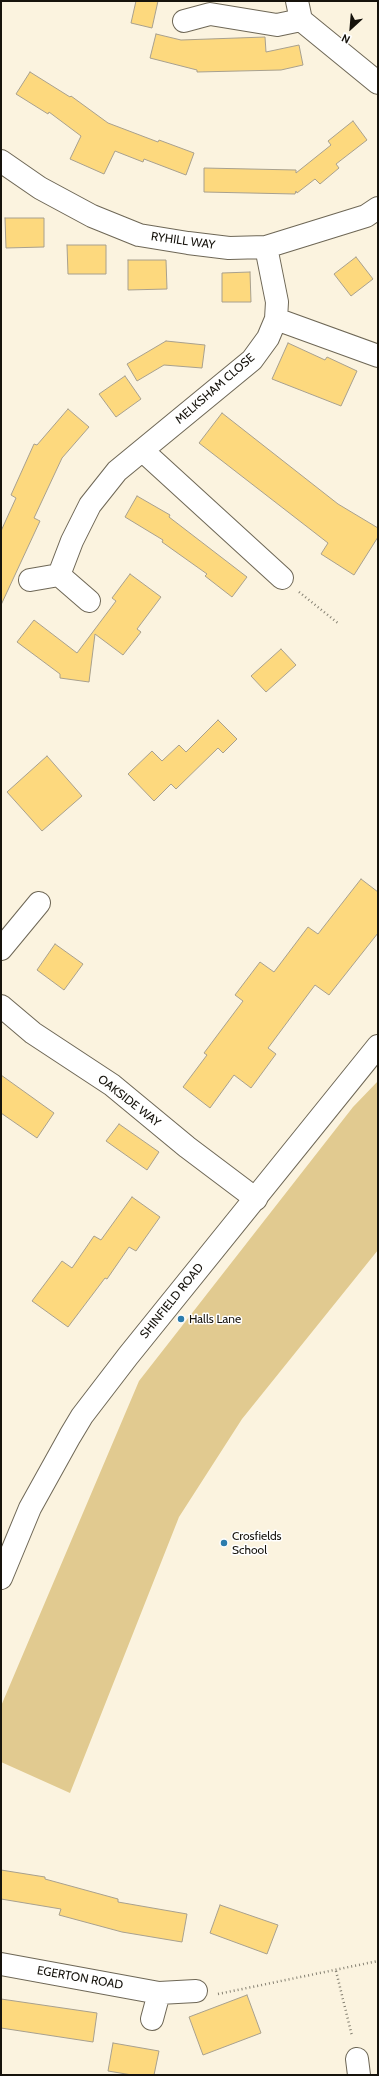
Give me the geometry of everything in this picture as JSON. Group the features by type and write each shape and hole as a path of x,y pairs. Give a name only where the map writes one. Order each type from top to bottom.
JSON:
{"street":[{"path":"184,21 210,14 278,25 299,10 378,83"},
{"name":"RYHILL WAY","path":"1,161 40,188 92,216 139,235 188,243 229,248 266,247 366,216 378,208"},
{"name":"MELKSHAM CLOSE","path":"59,575 72,541 90,505 117,471 252,360 268,338 276,319 278,302 266,247"},
{"path":"276,319 378,356"},
{"path":"143,451 282,578"},
{"path":"30,580 59,575 89,601"},
{"path":"1,949 39,903"},
{"name":"OAKSIDE WAY","path":"1,1006 33,1033 112,1085 187,1147 256,1199"},
{"name":"SHINFIELD ROAD","path":"1,1576 30,1508 82,1416 128,1356 378,1046"},
{"name":"EGERTON ROAD","path":"1,1964 158,1993 196,1991"},
{"path":"152,2019 158,1993"}],"path":[{"path":"282,578 339,624"},
{"path":"196,1991 216,1994 336,1971 378,1961"},
{"path":"336,1971 358,2067"}],"shaded area":[{"path":"378,1081 378,1250 242,1419 179,1517 70,1793 1,1762 1,1706 139,1381 353,1107"}],"building":[{"path":"136,1 158,1 152,28 131,23"},
{"path":"156,34 181,40 265,37 266,52 299,45 303,65 281,70 197,72 197,70 150,58"},
{"path":"30,72 70,97 71,96 108,123 158,142 159,140 194,153 186,175 144,159 143,162 115,151 104,174 70,159 81,136 49,112 48,114 16,94"},
{"path":"353,121 367,140 336,164 339,168 320,184 315,179 297,193 296,191 295,194 204,192 204,168 296,170 296,173 331,145 328,141"},
{"path":"5,218 44,218 44,247 6,248"},
{"path":"67,245 106,245 106,274 68,274"},
{"path":"356,257 373,279 351,296 334,274"},
{"path":"128,260 166,260 167,289 128,290"},
{"path":"250,272 251,302 222,302 222,273"},
{"path":"166,341 205,345 202,368 164,365 137,381 127,364"},
{"path":"288,343 325,360 327,357 357,371 341,406 272,379"},
{"path":"125,376 141,399 116,417 99,394"},
{"path":"68,409 89,427 62,458 34,518 40,521 1,605 1,531 16,498 11,495 34,444 37,445"},
{"path":"222,413 338,504 378,528 378,537 354,575 321,554 328,543 199,443"},
{"path":"137,496 170,515 169,517 247,577 232,597 205,576 207,574 162,542 163,540 125,517"},
{"path":"130,574 161,597 137,629 141,632 123,655 95,634 89,682 60,678 60,674 17,642 34,620 77,653 116,601 112,598"},
{"path":"281,649 296,665 266,692 251,676"},
{"path":"218,720 237,739 223,753 218,748 176,789 171,784 154,801 128,774 152,751 162,761 179,745 186,752"},
{"path":"47,756 82,796 42,831 7,792"},
{"path":"361,879 378,892 378,933 329,995 315,985 268,1048 276,1054 251,1088 234,1075 210,1108 183,1087 207,1055 204,1053 243,1001 235,995 260,962 274,972 308,927 318,934"},
{"path":"55,944 83,964 64,990 37,970"},
{"path":"1,1075 54,1113 37,1138 1,1113"},
{"path":"119,1124 159,1152 147,1170 106,1141"},
{"path":"132,1197 160,1217 136,1251 129,1247 107,1279 105,1278 68,1327 32,1301 62,1261 72,1268 94,1236 101,1240"},
{"path":"1,1870 45,1877 45,1879 118,1899 118,1902 187,1914 182,1942 122,1932 59,1915 61,1909 1,1899"},
{"path":"220,1905 278,1925 267,1954 210,1933"},
{"path":"247,1995 261,2033 203,2055 189,2017"},
{"path":"1,1999 97,2013 93,2042 1,2028"},
{"path":"113,2043 159,2051 154,2075 132,2075 108,2071"}],"place":[{"name":"Halls Lane","path":"181,1319"},
{"name":"Crosfields School","path":"224,1543"}]}
